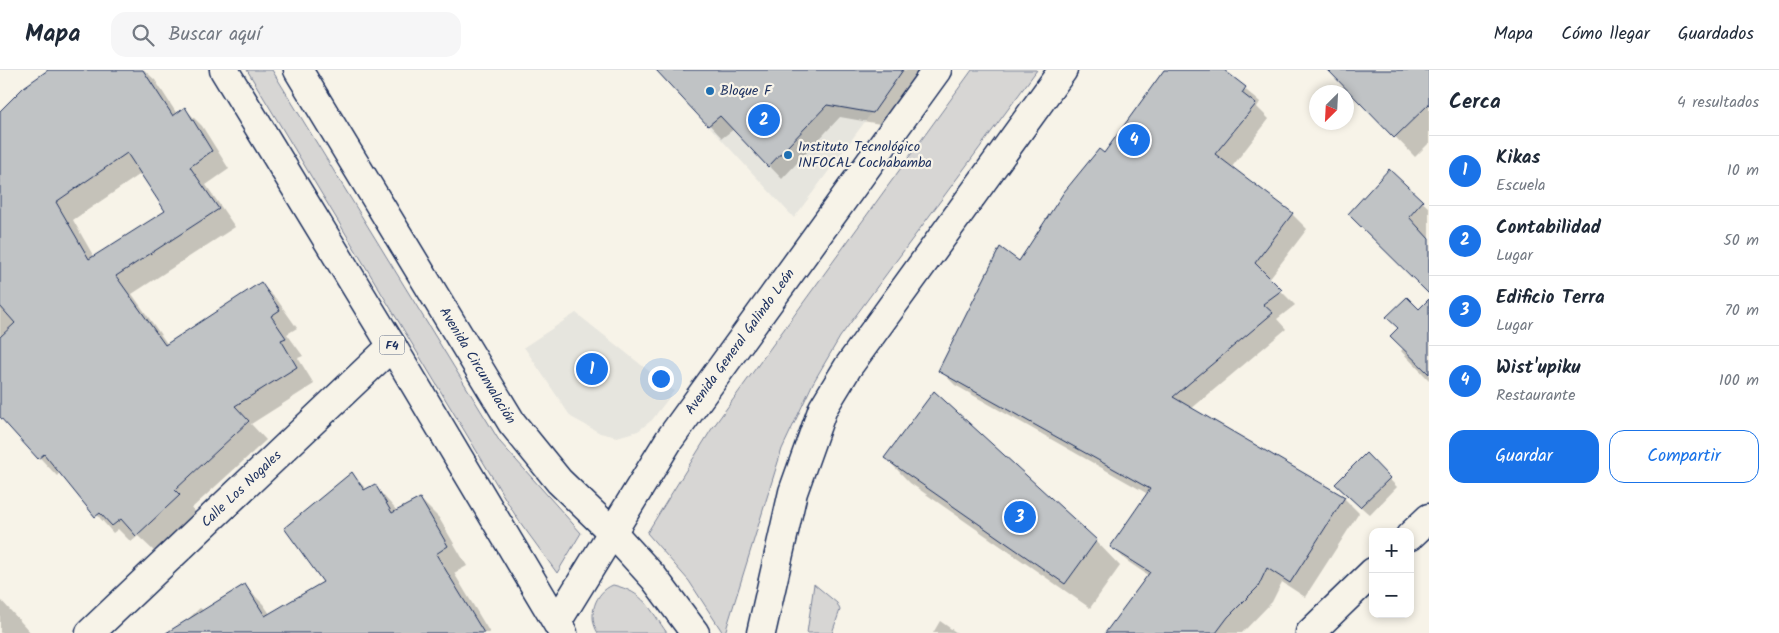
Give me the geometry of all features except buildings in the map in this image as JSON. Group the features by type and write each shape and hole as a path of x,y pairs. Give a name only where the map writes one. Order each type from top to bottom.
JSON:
{"main road":[{"name":"F4","path":"224,70 392,346 560,628"},
{"name":"Avenida Circunvalación","path":"298,70 512,424 558,481 612,532 654,578 695,633"},
{"name":"Avenida General Galindo León","path":"560,628 612,532 669,440 937,70"},
{"path":"761,633 793,492 823,408 848,367 1063,70"},
{"name":"Calle Los Nogales","path":"90,633 392,346"},
{"path":"1414,532 1429,518"},
{"path":"1310,633 1372,573"}],"shaded area":[{"path":"247,70 272,70 500,442 581,533 557,573 517,518"},
{"name":"Instituto Tecnológico INFOCAL Cochabamba","path":"657,70 903,70 794,218"},
{"path":"972,70 1037,70 840,337 813,383 782,449 725,633 723,633 689,581 647,533 711,430"},
{"path":"576,313 674,391 652,420 638,431 617,437 600,433 571,417 524,347"},
{"path":"814,584 837,603 840,610 832,633 807,633"},
{"path":"613,585 624,588 639,597 651,609 667,633 598,633 593,619 595,605 602,593"}],"place":[{"name":"Bloque F","path":"710,91"},
{"name":"Contabilidad","path":"764,120"},
{"name":"Wist'upiku","path":"1134,140"},
{"name":"Instituto Tecnológico INFOCAL Cochabamba","path":"788,155"},
{"name":"Kikas","path":"592,369"},
{"name":"Edificio Terra","path":"1020,517"}]}
